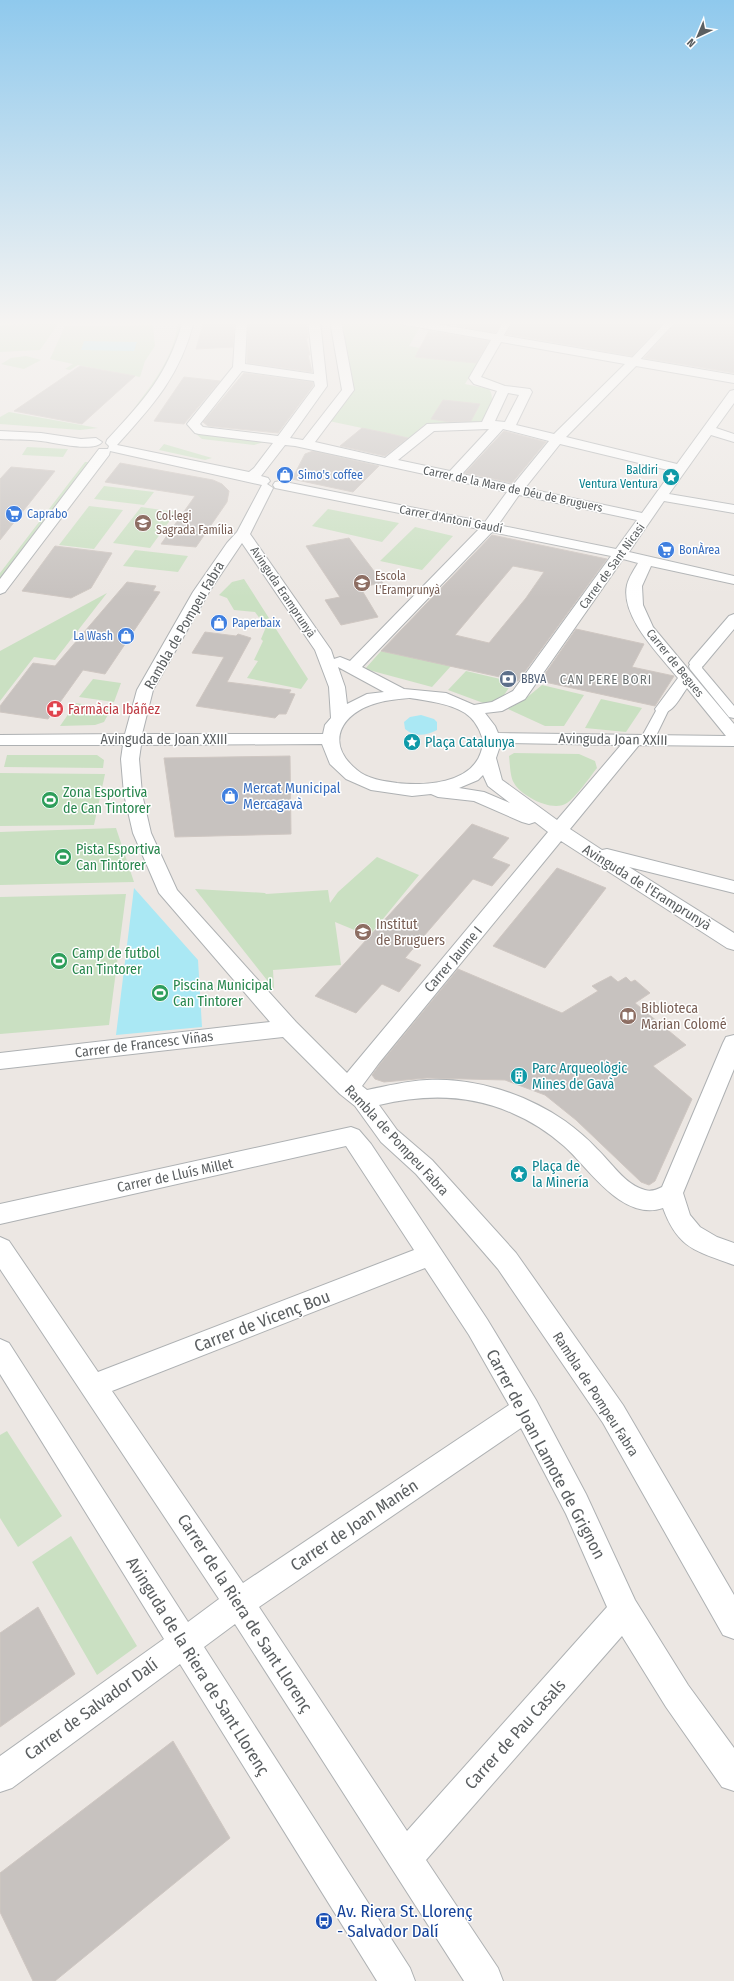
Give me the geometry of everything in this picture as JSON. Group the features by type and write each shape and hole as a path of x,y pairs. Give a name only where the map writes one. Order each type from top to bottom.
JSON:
{"street":[{"path":"96,447 133,413"},
{"name":"Carrer de la Mare de Déu de Bruguers","path":"202,413 193,424 199,430 308,444 515,491 646,518"},
{"name":"Rambla de Pompeu Fabra","path":"302,413 259,471 260,482 243,534 232,546 201,592 145,690 135,723 134,740 130,759 133,794 142,833 169,893 288,1028 360,1099 389,1136 424,1167 507,1261 613,1414 734,1624"},
{"path":"308,444 331,413"},
{"path":"486,426 492,413"},
{"path":"452,476 505,425 512,413"},
{"path":"351,669 489,527 515,491 558,438 582,413"},
{"name":"Carrer de Sant Nicasi","path":"472,710 496,707 519,695 721,413"},
{"path":"0,589 96,447 115,422"},
{"path":"388,462 431,427 505,425 681,469"},
{"path":"710,430 734,438"},
{"path":"0,435 41,437 96,447 260,482"},
{"name":"Carrer d'Antoni Gaudí","path":"260,482 275,488 280,485 621,554 734,580"},
{"path":"662,497 734,509"},
{"name":"Avinguda Eramprunyà","path":"243,534 323,650"},
{"name":"Carrer de Begues","path":"647,561 639,573 634,586 635,605 646,628 734,735"},
{"path":"734,619 695,666 734,714"},
{"path":"323,650 351,669 400,693"},
{"path":"323,650 337,687 339,717"},
{"path":"640,740 687,678"},
{"path":"420,693 439,696 472,710 486,723 493,738 492,751 488,759 481,768 464,779 450,785 426,790 395,789 360,779 349,773 336,761 328,740 332,726 348,709 365,700 385,695 420,693"},
{"name":"Avinguda Joan XXIII","path":"493,738 734,741"},
{"name":"Avinguda de Joan XXIII","path":"0,740 328,740"},
{"name":"Carrer Jaume I","path":"357,1144 360,1099 441,972 554,828 640,740"},
{"name":"Avinguda de l'Eramprunyà","path":"488,759 494,782 554,828 734,943"},
{"path":"485,774 495,790 554,828 490,796 459,789 485,774"},
{"name":"Avinguda de l'Eramprunyà","path":"426,790 478,796 554,828"},
{"path":"589,850 734,887"},
{"name":"Carrer de Francesc Viñas","path":"0,1061 288,1028"},
{"path":"360,1099 409,1090 435,1088 468,1090 498,1098 528,1110 556,1127 630,1196 644,1201 662,1200 671,1193 734,1043"},
{"name":"Carrer de Lluís Millet","path":"0,1214 357,1144 389,1136"},
{"name":"Carrer de Joan Lamote de Grignon","path":"357,1144 478,1327 526,1409 576,1504 624,1610 677,1696 734,1775"},
{"path":"671,1193 675,1210 686,1232 706,1244 734,1254"},
{"name":"Carrer de la Riera de Sant Llorenç","path":"0,1248 239,1603 485,1981"},
{"name":"Carrer de Vicenç Bou","path":"94,1386 430,1255"},
{"name":"Avinguda de la Riera de Sant Llorenç","path":"0,1351 397,1981"},
{"name":"Carrer de Joan Manén","path":"183,1643 239,1603 526,1409"},
{"name":"Carrer de Pau Casals","path":"405,1858 624,1610"},
{"name":"Carrer de Salvador Dalí","path":"0,1776 183,1643"}],"green space":[{"path":"6,413 17,413 98,428 80,430 0,424 0,417"},
{"path":"334,413 486,413 480,424 424,425 409,438 329,421"},
{"path":"195,433 267,441 254,445 202,439"},
{"path":"164,444 212,458 205,460 159,450"},
{"path":"27,447 68,449 63,457 22,455"},
{"path":"85,462 92,462 0,584 0,573"},
{"path":"104,486 154,492 144,505 94,499"},
{"path":"89,506 123,510 94,549 59,545"},
{"path":"141,507 176,512 150,548 113,543"},
{"path":"328,509 399,523 382,542 312,526"},
{"path":"415,527 453,536 422,570 380,561"},
{"path":"135,550 188,556 178,572 123,566"},
{"path":"244,579 308,679 301,689 247,678 258,661 254,660 263,641 261,639 266,627 255,612 234,610 227,598 219,595 232,582"},
{"path":"107,593 55,660 34,657 0,701 0,651"},
{"path":"381,651 451,666 432,687 365,669"},
{"path":"466,671 513,682 502,698 486,704 448,690"},
{"path":"93,679 121,683 114,702 79,697"},
{"path":"542,685 584,695 564,726 545,726 508,709 525,699"},
{"path":"601,699 642,708 626,732 585,728"},
{"path":"76,703 111,709 104,722 95,725 60,726"},
{"path":"514,753 579,754 595,761 597,768 571,800 561,806 554,806 538,802 530,798 514,783 511,774 509,756"},
{"path":"7,755 97,755 104,760 103,768 4,767"},
{"name":"Zona Esportiva de Can Tintorer","path":"0,773 105,774 94,825 0,826"},
{"name":"Pista Esportiva Can Tintorer","path":"116,828 134,882 0,885 0,832"},
{"path":"377,857 419,875 369,936 335,922 341,965 273,970 274,989 195,889 266,894 328,890 330,903 338,892"},
{"name":"Camp de futbol Can Tintorer","path":"126,894 109,1025 0,1034 0,897"},
{"path":"7,1431 62,1516 18,1547 0,1518 0,1435"},
{"path":"71,1536 137,1646 97,1675 32,1562"}],"water":[{"path":"421,715 434,719 437,722 437,730 429,734 420,735 409,732 405,729 404,722 410,717"},
{"name":"Piscina Municipal Can Tintorer","path":"134,888 198,960 202,1027 116,1035"}],"building":[{"path":"27,413 94,413 82,424"},
{"path":"159,413 193,413 184,424 154,421"},
{"path":"210,413 293,413 278,433 208,426 203,422"},
{"path":"435,413 475,413 471,421 450,422 431,419"},
{"path":"362,428 408,438 385,456 340,446"},
{"path":"504,431 546,442 512,483 465,473"},
{"path":"313,451 379,466 353,492 292,479 305,454"},
{"path":"120,463 213,480 222,484 229,491 227,502 196,547 161,544 195,496 105,482"},
{"path":"11,467 55,471 0,540 0,479"},
{"path":"492,535 607,559 518,681 381,651","holes":["513,566 544,572 526,598 489,643 455,635"]},
{"path":"349,538 383,583 360,587 378,617 341,625 325,600 340,597 306,546"},
{"path":"55,546 112,553 91,588 71,598 22,591"},
{"path":"127,582 156,586 153,591 160,592 105,674 83,670 48,719 0,712 0,706 33,663 55,666"},
{"path":"576,629 644,644 632,667 674,676 655,706 540,681"},
{"path":"205,632 236,636 238,634 251,638 227,682 291,690 289,693 295,694 286,714 279,714 275,718 196,706 224,657 192,653"},
{"name":"Mercat Municipal Mercagavà","path":"290,756 291,834 175,837 164,758"},
{"path":"472,824 509,838 492,858 510,865 492,886 473,879 405,958 421,965 399,992 382,984 356,1013 315,996"},
{"path":"557,868 606,888 545,968 493,946"},
{"name":"Parc Arqueològic Mines de Gavà","path":"458,969 562,1013 598,991 592,986 611,976 618,982 626,977 631,982 635,980 650,993 635,1003 686,1045 653,1066 692,1099 655,1181 649,1185 641,1182 576,1120 545,1095 505,1080 427,1078 384,1082 375,1079 372,1075 380,1064"},
{"path":"38,1607 75,1674 0,1727 0,1633"},
{"path":"173,1741 230,1838 55,1981 33,1981 0,1912 0,1873"}],"place":[{"name":"Simo's coffee","path":"285,475"},
{"name":"Baldiri Ventura Ventura","path":"671,477"},
{"name":"Caprabo","path":"14,514"},
{"name":"Col·legi Sagrada Família","path":"143,523"},
{"name":"BonÀrea","path":"666,550"},
{"name":"Escola L'Eramprunyà","path":"362,583"},
{"name":"Paperbaix","path":"219,623"},
{"name":"La Wash","path":"126,636"},
{"name":"BBVA","path":"508,679"},
{"name":"Farmàcia Ibáñez","path":"55,709"},
{"name":"Plaça Catalunya","path":"412,742"},
{"name":"Mercat Municipal Mercagavà","path":"230,796"},
{"name":"Zona Esportiva de Can Tintorer","path":"50,800"},
{"name":"Pista Esportiva Can Tintorer","path":"63,857"},
{"name":"Institut de Bruguers","path":"363,932"},
{"name":"Camp de futbol Can Tintorer","path":"59,961"},
{"name":"Piscina Municipal Can Tintorer","path":"160,993"},
{"name":"Biblioteca Marian Colomé","path":"628,1016"},
{"name":"Parc Arqueològic Mines de Gavà","path":"519,1076"},
{"name":"Plaça de la Minería","path":"519,1174"},
{"name":"Av. Riera St. Llorenç - Salvador Dalí","path":"324,1921"}],"district":[{"name":"CAN PERE BORI","path":"606,679"}]}
